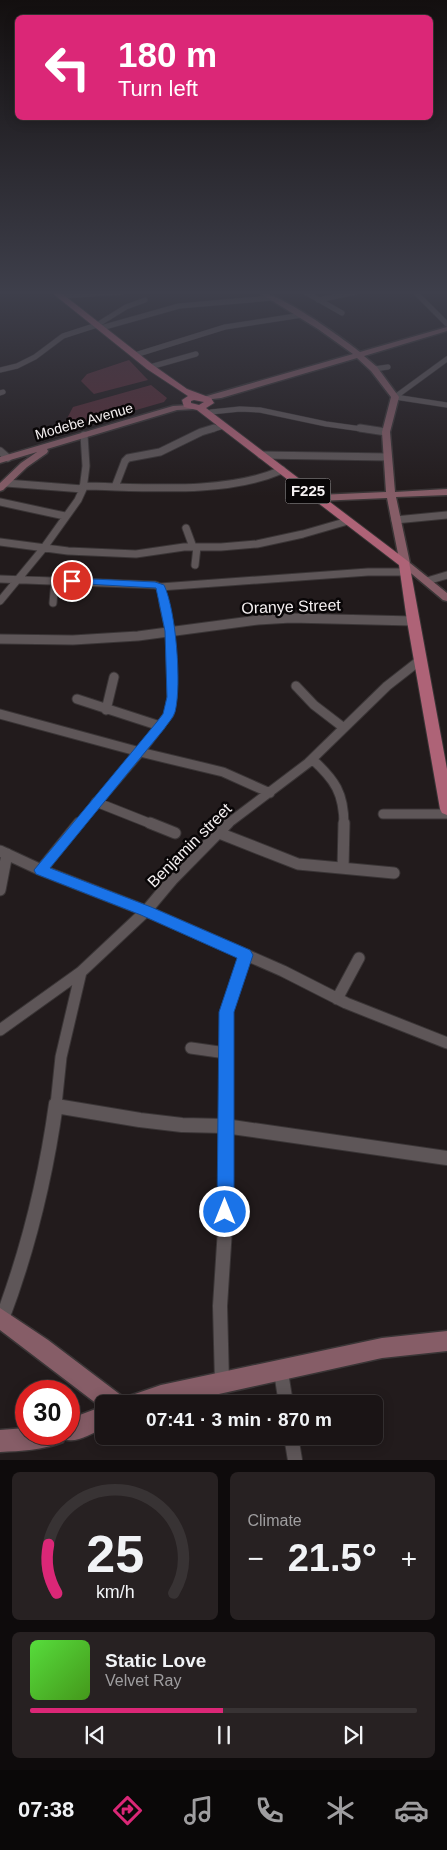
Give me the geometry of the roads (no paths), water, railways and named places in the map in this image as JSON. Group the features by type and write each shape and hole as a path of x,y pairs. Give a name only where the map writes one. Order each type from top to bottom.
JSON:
{"main road":[{"name":"F225","path":"141,360 199,403 238,438 348,521 405,568"},
{"path":"405,568 420,660 444,767 447,809"}],"street":[{"path":"0,370 16,366 28,360"},
{"path":"150,367 174,360"},
{"path":"199,403 341,360"},
{"path":"364,360 374,369 395,397 447,405"},
{"path":"405,568 391,495 386,432 395,397 445,360"},
{"path":"374,369 388,367"},
{"path":"199,403 270,411 326,424 386,432"},
{"name":"Modebe Avenue","path":"4,459 176,408 199,403"},
{"path":"115,487 125,461 128,458 160,452 202,432 224,426"},
{"path":"0,601 43,549 78,500 83,488 86,466 84,435"},
{"path":"6,483 52,444"},
{"path":"0,451 4,459"},
{"path":"24,466 27,452"},
{"path":"257,452 388,457"},
{"path":"6,483 83,488 195,486 260,478 282,470"},
{"path":"3,472 6,483"},
{"path":"318,498 447,492"},
{"path":"0,502 65,516"},
{"path":"395,520 447,515"},
{"path":"0,542 43,549 135,554 195,547 227,547 279,541 310,534 348,521"},
{"path":"186,528 195,547 196,565"},
{"path":"0,579 149,584 160,587 405,568 427,581 447,598"},
{"path":"427,581 447,575"},
{"path":"53,602 55,581"},
{"path":"40,870 140,752 169,714 172,697 170,631 160,587"},
{"name":"Oranye Street","path":"0,639 73,640 138,636 258,620 291,618 413,621"},
{"name":"Benjamin street","path":"0,1030 81,972 146,911 172,880 235,818 312,759 387,686 420,660"},
{"path":"106,710 114,677"},
{"path":"296,686 314,705 344,728"},
{"path":"77,699 160,726"},
{"path":"0,714 140,752 223,772 270,793"},
{"path":"312,759 324,770 341,793 344,831 343,868"},
{"path":"96,802 175,833"},
{"path":"384,814 447,814"},
{"path":"219,833 298,864 394,873"},
{"path":"0,890 4,853 40,870 146,911 246,955 338,999 447,1043"},
{"path":"222,1382 220,1306 225,1229 226,1012 246,955"},
{"path":"338,999 359,958"},
{"path":"81,972 75,1004 61,1056 56,1106 38,1196 14,1290 1,1319 41,1347 102,1395"},
{"path":"190,1048 226,1053"},
{"path":"56,1106 154,1121 225,1126 447,1158"},
{"path":"165,1395 222,1382 280,1372 382,1348 447,1341"},
{"path":"280,1372 284,1395"},
{"path":"80,1427 95,1421"},
{"path":"0,1441 15,1440"},
{"path":"292,1445 295,1460"}]}
